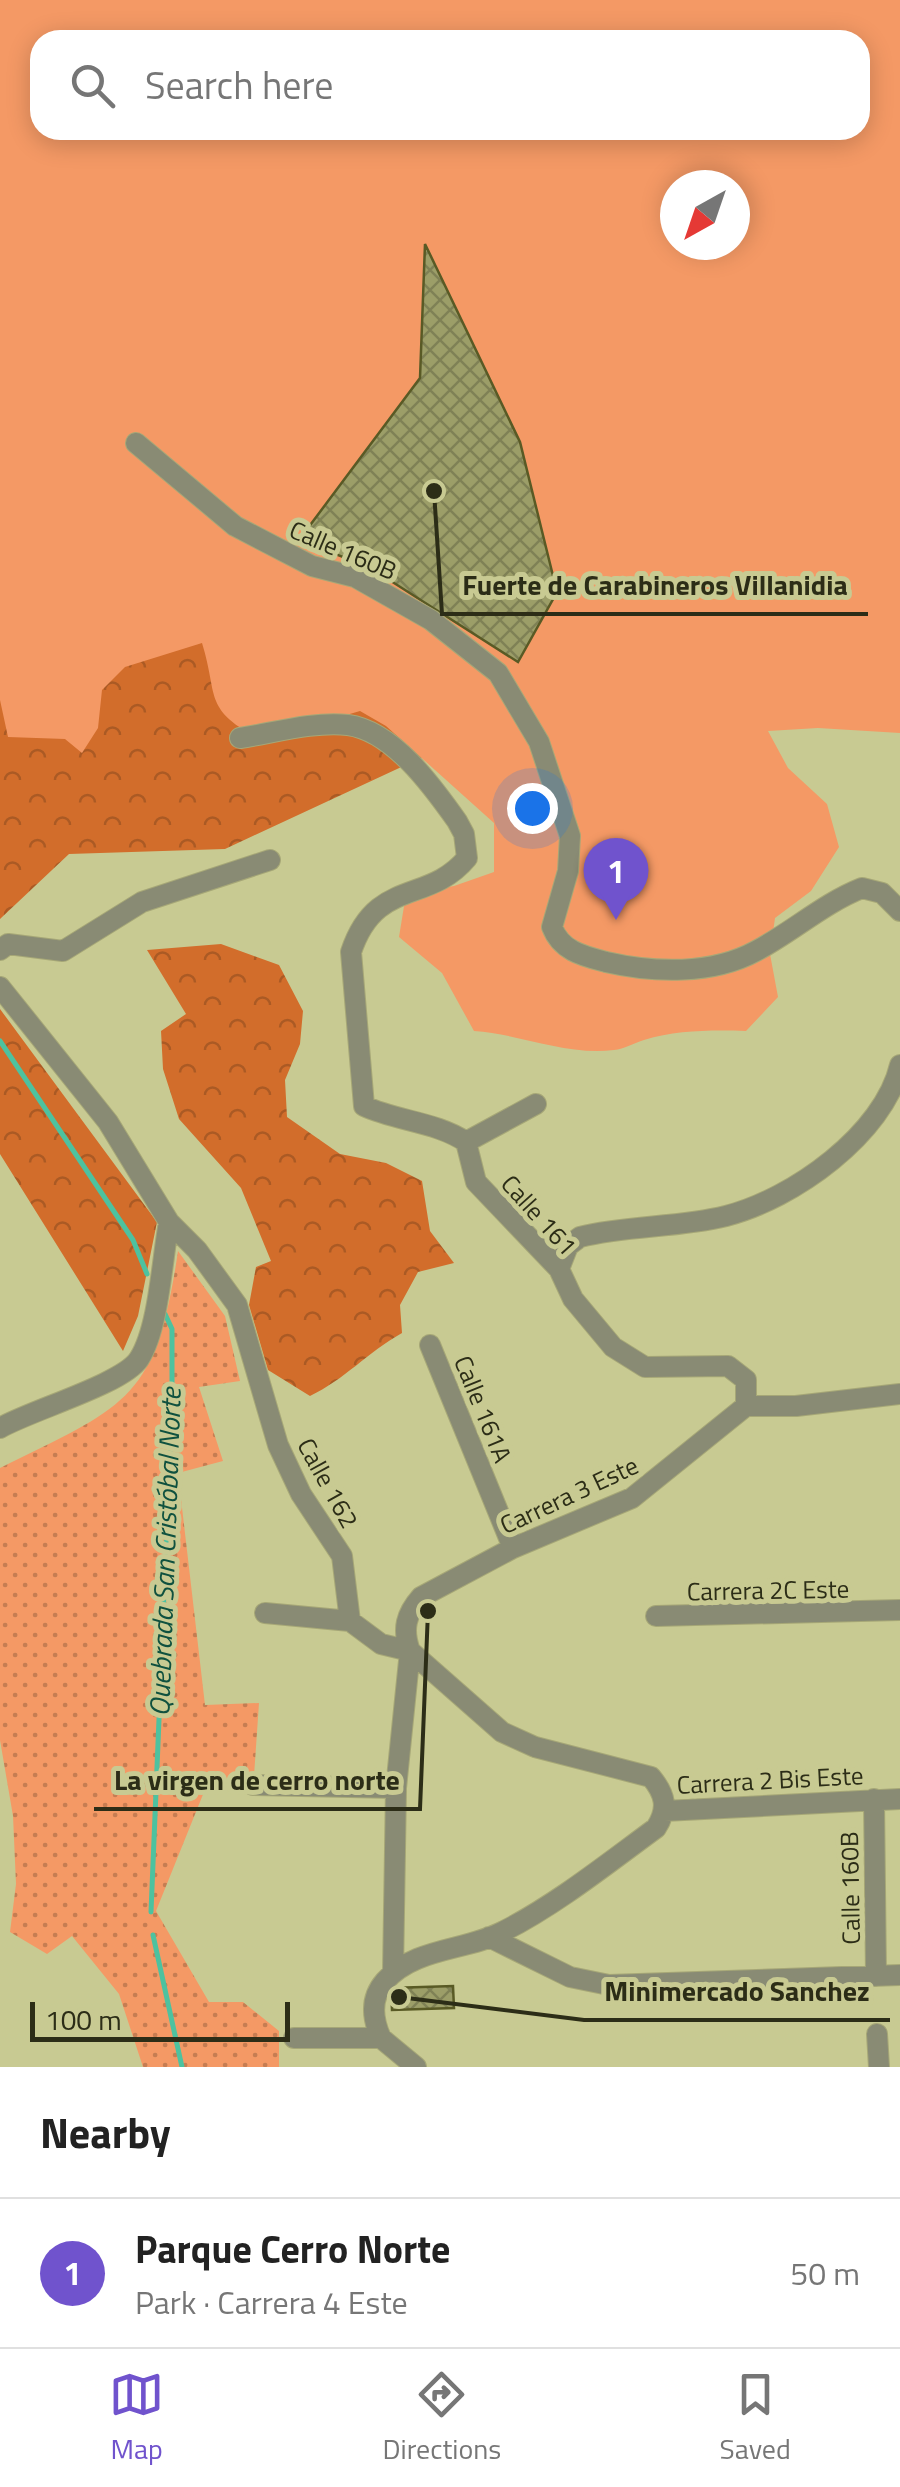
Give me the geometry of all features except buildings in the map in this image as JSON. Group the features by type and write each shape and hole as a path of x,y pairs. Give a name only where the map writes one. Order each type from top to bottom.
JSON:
{"street":[{"name":"Calle 160B","path":"136,443 234,526 312,566 355,577 386,594 431,620 498,673 539,742 558,791 570,836 568,871 552,912 556,937 574,952 610,963 693,969 720,966 756,952 851,892 872,887 900,911"},
{"path":"240,738 317,726 347,725 368,731 427,783 464,834 467,858 454,873 386,900 358,932 351,952 364,1106 388,1117 454,1133 466,1142 536,1104"},
{"path":"0,950 8,944 63,951 142,902 270,860"},
{"name":"Calle 162","path":"0,988 108,1122 169,1222 197,1250 237,1304 278,1445 301,1494 342,1556 350,1621"},
{"path":"559,1269 568,1246 580,1238 750,1208 855,1142 888,1099 900,1065"},
{"name":"Calle 161","path":"466,1142 476,1182 483,1192 559,1269 573,1300 629,1360 665,1370 728,1366 746,1380 746,1406"},
{"path":"0,1428 118,1376 138,1362 150,1328 169,1222"},
{"name":"Calle 161A","path":"430,1345 513,1548"},
{"path":"746,1406 796,1406 900,1394"},
{"name":"Carrera 3 Este","path":"410,1651 405,1623 421,1597 513,1548 632,1498 746,1406"},
{"name":"Carrera 2C Este","path":"656,1616 891,1612"},
{"path":"265,1613 350,1621 382,1644 410,1651 502,1732 535,1748 638,1771 650,1777 663,1801"},
{"path":"410,1651 396,1788 394,1974 383,1983 373,2010 382,2038 416,2067"},
{"path":"252,1785 396,1788"},
{"name":"Calle 160B","path":"874,1799 876,1976"},
{"name":"Carrera 2 Bis Este","path":"394,1974 418,1959 489,1937 656,1828 663,1801 900,1799"},
{"path":"489,1937 570,1977 609,1985 900,1975"},
{"path":"877,2034 878,2067"},
{"path":"294,2038 382,2038"}],"shaded area":[{"path":"0,0 900,0 900,733 818,728 768,731 788,768 827,804 839,847 811,891 775,918 770,954 778,997 746,1031 682,1032 596,1051 474,1031 442,973 399,937 406,894 454,886 494,872 494,823 386,726 360,711 261,740 242,729 229,719 216,700 202,643 125,667 102,690 98,728 82,753 65,739 8,737 0,700"},
{"path":"178,1251 225,1316 240,1381 199,1387 223,1461 178,1473 205,1705 259,1703 254,1776 206,1787 156,1911 209,2002 243,2002 279,2031 279,2067 143,2067 119,1994 72,1936 47,1954 10,1932 16,1884 13,1816 0,1740 0,1468 79,1428 129,1392 146,1369 159,1339"}],"green space":[{"path":"0,443 453,743 225,849 69,854 0,919"},
{"path":"221,944 279,965 303,1011 300,1044 285,1080 287,1117 340,1154 386,1163 422,1181 430,1231 454,1263 418,1272 400,1305 402,1333 310,1396 268,1370 249,1305 256,1267 271,1261 241,1188 179,1119 163,1069 161,1031 186,1014 147,950"},
{"path":"0,1009 157,1222 138,1316 123,1351 0,1154"}],"waterway":[{"name":"Quebrada San Cristóbal Norte","path":"0,1041 133,1240 147,1274"},
{"name":"Quebrada San Cristóbal Norte","path":"151,1912 172,1406 172,1329 165,1314"},
{"name":"Quebrada San Cristóbal Norte","path":"153,1935 182,2067"}],"place":[{"name":"Fuerte de Carabineros Villanidia","path":"434,491"},
{"name":"Parque Cerro Norte","path":"616,920"},
{"name":"La virgen de cerro norte","path":"428,1611"},
{"name":"Minimercado Sanchez","path":"399,1997"}]}
